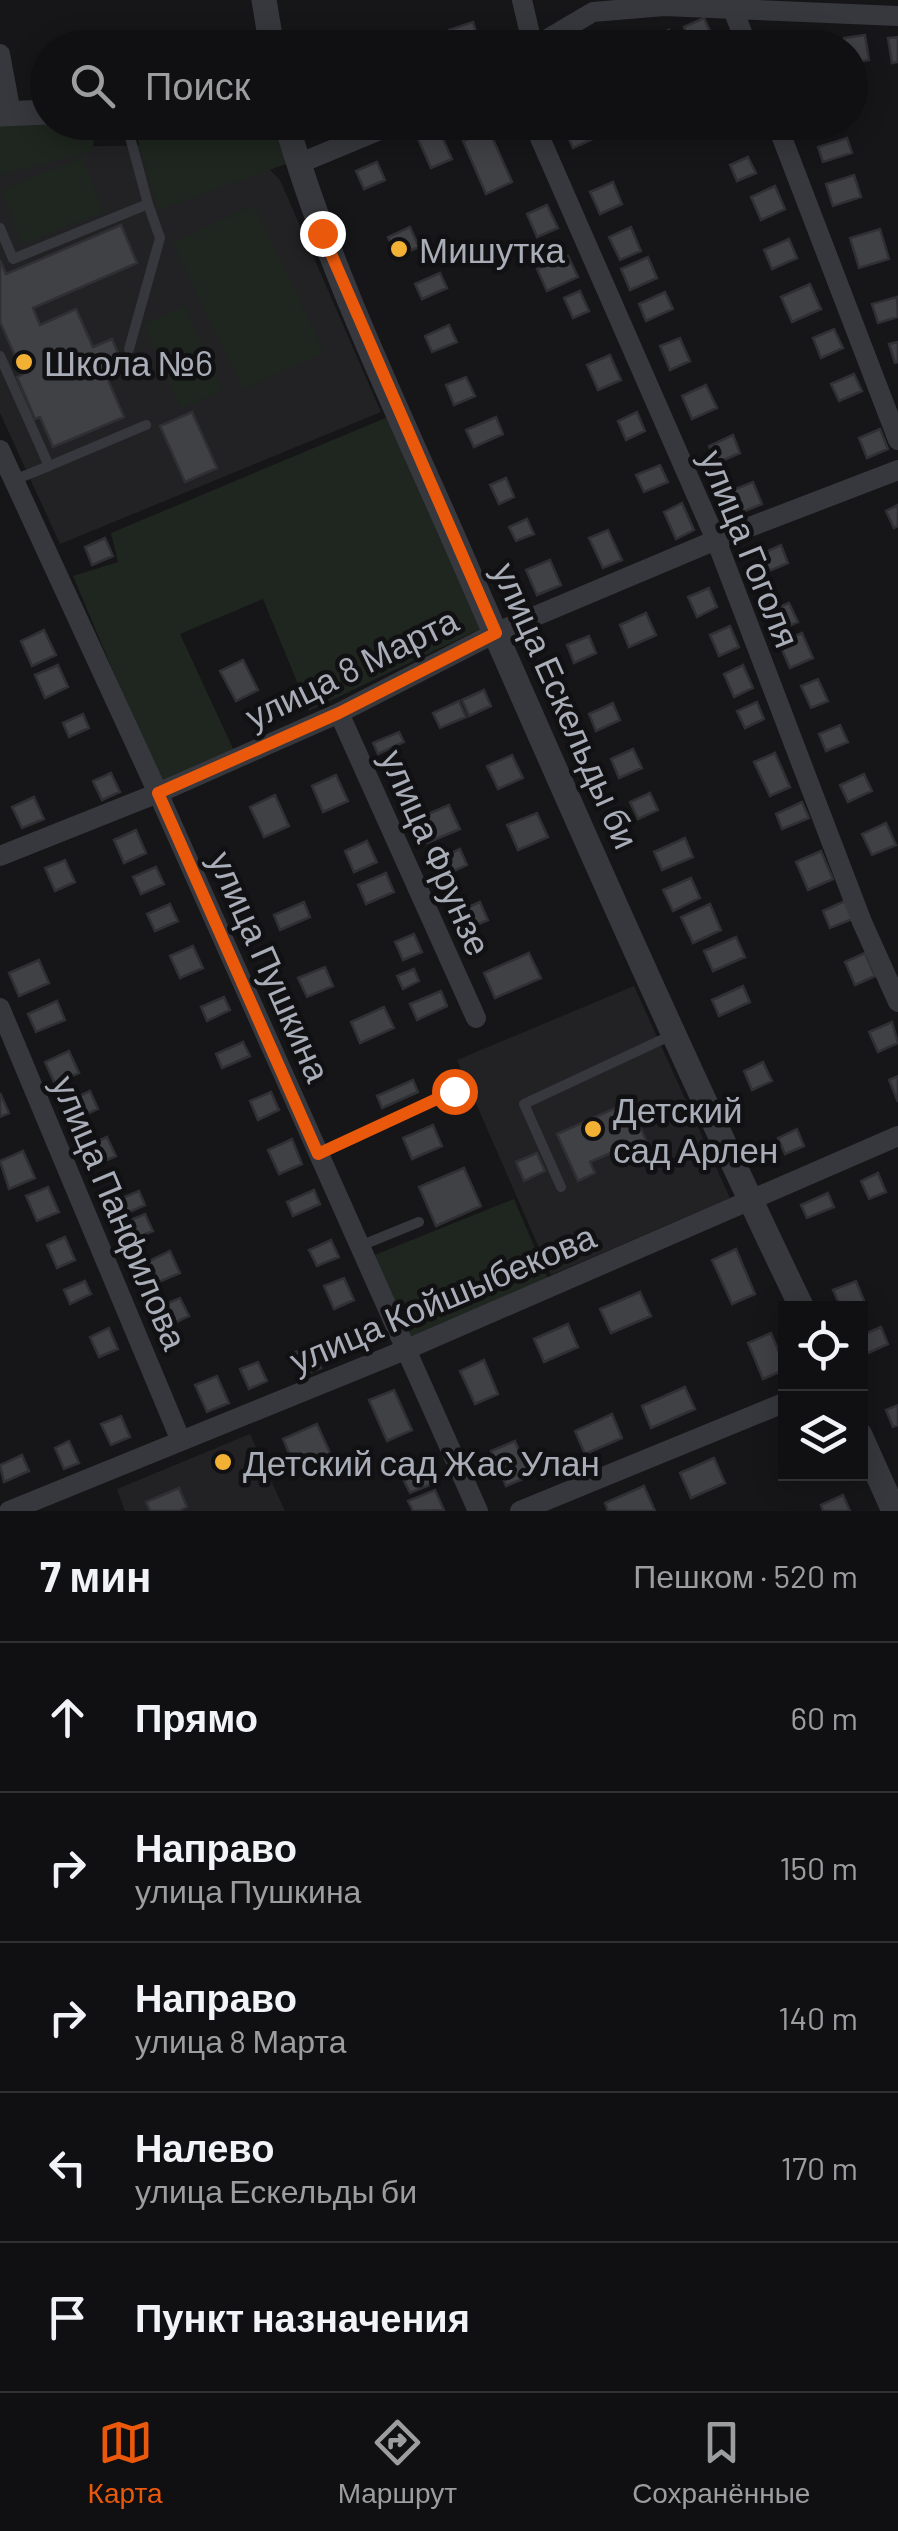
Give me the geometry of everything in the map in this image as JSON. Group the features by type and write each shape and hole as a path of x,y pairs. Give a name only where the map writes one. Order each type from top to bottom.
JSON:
{"street":[{"path":"264,0 269,30"},
{"path":"522,0 529,30"},
{"path":"562,30 593,12 664,6 898,16"},
{"path":"732,7 741,30"},
{"path":"0,54 6,114"},
{"name":"улица Ескельды би","path":"291,140 322,233 496,633 750,1201 799,1301"},
{"path":"298,164 356,140"},
{"name":"улица Гоголя","path":"541,140 716,540 862,922 898,1002"},
{"path":"783,140 898,440"},
{"name":"улица Пушкина","path":"0,450 158,793 478,1511"},
{"name":"улица 8 Марта","path":"0,856 158,793 339,713 496,633 716,540 898,470"},
{"name":"улица Фрунзе","path":"339,713 476,1018"},
{"name":"улица Панфилова","path":"0,1008 181,1441"},
{"name":"улица Койшыбекова","path":"9,1511 405,1350 898,1136"},
{"path":"520,1511 778,1405"},
{"path":"868,1453 894,1511"}],"lane":[{"path":"129,349 160,238 131,140"},
{"path":"0,228 13,259 148,204"},
{"path":"0,356 49,466"},
{"path":"14,480 146,425"},
{"path":"560,1187 524,1104 675,1034"},
{"path":"318,1154 454,1091"},
{"path":"360,1247 419,1222"}],"shaded area":[{"path":"0,121 30,122 30,140 94,140 91,152 0,175"},
{"path":"138,140 285,140 286,164 158,210"},
{"path":"216,144 267,167 280,180 381,412 60,544 0,413 0,148"},
{"path":"82,158 104,212 23,244 1,190"},
{"path":"254,205 324,352 243,390 173,243"},
{"path":"185,306 223,390 181,409 143,324"},
{"path":"395,414 482,628 309,711 263,599 180,634 235,753 160,782 73,576 118,562 111,533"},
{"name":"Детский сад Арлен","path":"634,986 730,1198 551,1275 457,1060"},
{"path":"514,1199 548,1279 411,1341 372,1256"},
{"name":"Детский сад Жас Улан","path":"250,1434 285,1511 125,1511 117,1489"}],"building":[{"path":"704,18 710,30 685,30 684,27"},
{"path":"473,22 475,30 449,30"},
{"path":"898,37 898,62 892,63 888,38"},
{"path":"418,140 443,140 452,159 431,168"},
{"path":"493,140 512,182 486,194 463,141"},
{"path":"569,140 590,140 573,148"},
{"path":"848,140 852,153 823,162 818,147"},
{"path":"748,157 756,173 737,181 730,165"},
{"path":"377,162 385,180 364,189 356,171"},
{"path":"854,175 861,197 833,206 826,184"},
{"path":"613,182 622,204 600,214 590,192"},
{"path":"775,186 785,209 761,220 751,197"},
{"path":"547,205 558,228 537,237 527,214"},
{"path":"121,225 137,263 33,308 40,325 76,309 93,347 112,339 126,372 108,380 124,417 53,447 40,417 35,419 17,377 23,374 0,322 0,260 6,274"},
{"path":"410,227 419,247 397,256 388,237"},
{"path":"631,227 641,251 620,260 609,237"},
{"path":"880,229 889,259 859,268 850,238"},
{"path":"789,239 797,258 772,269 764,250"},
{"path":"568,256 578,277 547,291 537,269"},
{"path":"648,257 657,278 630,290 621,269"},
{"path":"440,273 447,288 422,299 415,284"},
{"path":"810,284 821,309 792,322 781,297"},
{"path":"580,291 589,311 573,318 564,298"},
{"path":"665,292 673,309 646,321 639,304"},
{"path":"897,297 898,317 878,323 872,304"},
{"path":"449,325 457,342 432,352 425,336"},
{"path":"834,329 843,348 821,358 813,338"},
{"path":"680,338 690,361 670,370 660,346"},
{"path":"898,342 898,362 895,363 889,344"},
{"path":"610,355 621,380 598,390 587,365"},
{"path":"854,374 862,391 839,401 831,384"},
{"path":"466,377 475,396 454,405 446,385"},
{"path":"706,385 717,408 692,419 682,396"},
{"path":"192,412 217,468 185,482 160,426"},
{"path":"637,412 645,431 626,440 618,421"},
{"path":"496,417 503,434 474,447 466,430"},
{"path":"880,429 888,449 867,458 859,438"},
{"path":"733,435 740,453 717,463 709,446"},
{"path":"660,465 668,482 644,492 636,475"},
{"path":"506,478 514,497 499,504 490,485"},
{"path":"753,482 762,504 743,512 733,490"},
{"path":"682,503 694,530 676,539 664,512"},
{"path":"898,505 898,526 894,528 886,511"},
{"path":"527,519 534,534 516,541 509,527"},
{"path":"608,530 622,560 603,568 589,538"},
{"path":"105,538 113,556 92,565 85,547"},
{"path":"781,545 788,563 767,572 759,555"},
{"path":"550,560 561,585 537,595 526,570"},
{"path":"709,588 717,607 697,617 688,597"},
{"path":"789,603 798,622 774,633 766,613"},
{"path":"646,613 656,635 629,647 620,625"},
{"path":"730,626 739,647 719,656 710,635"},
{"path":"44,630 56,655 32,666 21,641"},
{"path":"802,633 813,658 790,668 779,643"},
{"path":"589,636 596,653 574,663 567,645"},
{"path":"243,660 258,690 236,701 220,671"},
{"path":"58,665 68,687 45,698 35,675"},
{"path":"743,665 753,688 734,697 724,674"},
{"path":"818,679 828,701 811,708 801,686"},
{"path":"484,690 491,706 469,716 462,700"},
{"path":"459,701 466,717 440,728 433,713"},
{"path":"757,702 764,719 745,728 737,711"},
{"path":"613,703 620,720 596,731 589,714"},
{"path":"83,714 89,728 69,737 63,723"},
{"path":"840,725 848,742 826,751 819,734"},
{"path":"399,732 404,742 378,754 373,743"},
{"path":"633,749 642,768 619,778 611,759"},
{"path":"775,753 790,787 770,796 754,762"},
{"path":"512,755 523,778 498,789 487,766"},
{"path":"111,773 120,792 102,800 93,781"},
{"path":"864,774 872,791 848,802 840,785"},
{"path":"336,775 348,801 323,812 312,786"},
{"path":"650,793 658,810 638,819 630,802"},
{"path":"275,795 289,826 264,837 250,807"},
{"path":"34,797 44,819 22,828 12,807"},
{"path":"802,802 809,818 782,829 776,814"},
{"path":"449,805 460,829 427,843 417,819"},
{"path":"537,813 548,837 518,850 507,825"},
{"path":"886,823 896,845 872,855 862,834"},
{"path":"136,830 146,853 124,863 114,840"},
{"path":"685,838 693,857 662,870 654,852"},
{"path":"367,841 377,862 354,872 345,851"},
{"path":"460,849 467,865 439,878 431,862"},
{"path":"821,851 833,879 808,890 796,862"},
{"path":"65,860 75,882 55,891 45,868"},
{"path":"156,867 164,884 141,894 133,877"},
{"path":"386,873 394,892 366,904 358,885"},
{"path":"691,878 700,898 673,911 663,890"},
{"path":"847,900 855,918 830,928 823,911"},
{"path":"304,902 310,917 280,930 274,915"},
{"path":"480,902 488,920 463,931 455,913"},
{"path":"170,904 178,921 155,931 147,914"},
{"path":"710,904 721,930 693,943 681,917"},
{"path":"414,934 422,952 403,960 395,942"},
{"path":"736,937 745,957 713,971 704,951"},
{"path":"193,946 203,968 180,978 170,956"},
{"path":"529,953 541,978 495,998 484,973"},
{"path":"865,953 875,976 855,985 845,962"},
{"path":"39,960 49,983 19,996 9,973"},
{"path":"325,967 333,986 307,997 298,978"},
{"path":"414,969 419,981 403,989 397,976"},
{"path":"743,986 750,1002 719,1016 712,1000"},
{"path":"441,991 447,1006 417,1020 410,1004"},
{"path":"224,997 230,1010 207,1021 201,1007"},
{"path":"57,1001 65,1020 36,1032 28,1014"},
{"path":"384,1007 394,1028 360,1043 351,1022"},
{"path":"892,1022 898,1043 878,1052 869,1032"},
{"path":"243,1042 250,1056 222,1068 216,1054"},
{"path":"69,1051 79,1073 55,1084 45,1062"},
{"path":"763,1062 772,1081 752,1090 744,1071"},
{"path":"898,1076 898,1102 889,1080"},
{"path":"413,1080 418,1092 382,1108 377,1096"},
{"path":"90,1091 98,1109 74,1120 66,1102"},
{"path":"271,1092 279,1110 258,1120 250,1101"},
{"path":"0,1093 9,1113 0,1117"},
{"path":"629,1102 650,1149 634,1156 629,1145 590,1162 595,1173 578,1181 557,1134"},
{"path":"433,1125 442,1146 412,1159 403,1138"},
{"path":"797,1129 804,1146 785,1154 778,1138"},
{"path":"107,1137 116,1156 95,1165 87,1146"},
{"path":"292,1139 302,1164 279,1174 268,1150"},
{"path":"23,1151 35,1178 9,1189 0,1161"},
{"path":"537,1153 545,1171 524,1181 516,1162"},
{"path":"464,1168 481,1206 436,1226 419,1187"},
{"path":"878,1173 886,1192 869,1199 861,1181"},
{"path":"48,1187 59,1212 37,1221 26,1196"},
{"path":"314,1190 320,1204 293,1216 287,1202"},
{"path":"139,1191 145,1205 114,1219 108,1204"},
{"path":"828,1193 834,1207 807,1218 801,1205"},
{"path":"145,1214 153,1231 129,1241 121,1224"},
{"path":"65,1237 75,1260 57,1268 47,1245"},
{"path":"331,1240 339,1257 317,1266 309,1250"},
{"path":"736,1249 755,1294 732,1304 712,1260"},
{"path":"170,1251 180,1273 159,1282 149,1261"},
{"path":"344,1278 354,1300 334,1309 324,1286"},
{"path":"85,1281 91,1294 70,1304 64,1290"},
{"path":"856,1281 864,1301 838,1301 833,1290"},
{"path":"640,1292 651,1316 611,1333 600,1309"},
{"path":"180,1298 189,1316 170,1325 161,1306"},
{"path":"363,1324 371,1343 353,1351 345,1332"},
{"path":"568,1324 578,1347 544,1362 534,1339"},
{"path":"881,1327 888,1344 868,1353 868,1333"},
{"path":"109,1328 118,1349 99,1357 90,1337"},
{"path":"771,1333 778,1350 778,1372 763,1379 748,1343"},
{"path":"311,1346 321,1368 301,1376 291,1354"},
{"path":"484,1360 498,1394 475,1404 460,1371"},
{"path":"258,1362 267,1381 249,1389 240,1369"},
{"path":"217,1376 229,1403 207,1412 195,1385"},
{"path":"685,1387 695,1409 651,1428 642,1406"},
{"path":"394,1390 412,1430 387,1441 369,1400"},
{"path":"898,1405 898,1425 893,1427 886,1410"},
{"path":"612,1414 622,1438 585,1454 575,1431"},
{"path":"121,1416 130,1437 111,1445 101,1424"},
{"path":"317,1424 331,1455 296,1470 283,1439"},
{"path":"69,1441 79,1463 64,1469 55,1448"},
{"path":"515,1441 530,1476 506,1486 491,1451"},
{"path":"22,1455 29,1471 4,1482 0,1465"},
{"path":"714,1458 725,1483 691,1498 680,1473"},
{"path":"430,1465 437,1482 410,1493 402,1477"},
{"path":"644,1486 655,1511 608,1511 605,1503"},
{"path":"179,1488 187,1507 179,1511 150,1511 146,1502"},
{"path":"435,1490 444,1510 413,1511 408,1501"},
{"path":"843,1495 850,1511 823,1511 821,1505"}],"place":[{"name":"Мишутка","path":"399,249"},
{"name":"Школа №6","path":"24,362"},
{"name":"Детский сад Арлен","path":"593,1129"},
{"name":"Детский сад Жас Улан","path":"223,1462"}],"route":[{"path":"322,233 496,633 339,713 158,793 318,1154 454,1091"}]}
